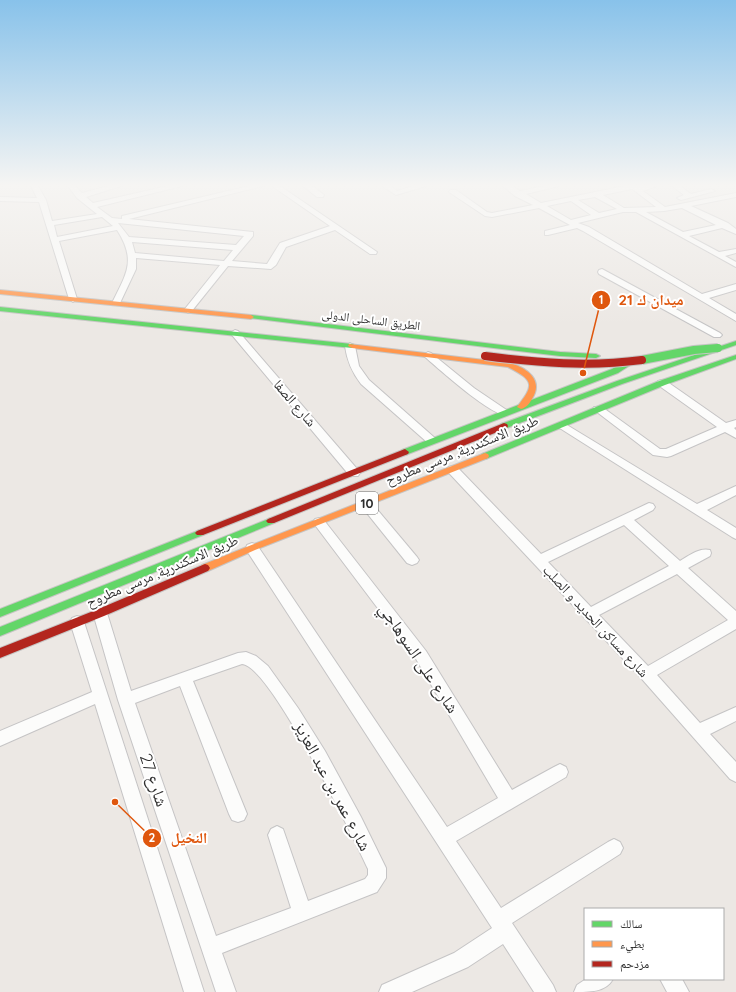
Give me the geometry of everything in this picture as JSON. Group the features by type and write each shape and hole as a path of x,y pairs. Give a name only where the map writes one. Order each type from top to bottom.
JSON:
{"main road":[{"name":"الطريق الساحلى الدولى","path":"0,292 188,310 560,354 609,356 640,355 657,352 720,334"},
{"name":"الطريق الساحلى الدولى","path":"0,309 350,346 510,365 520,369 528,375 533,381 535,388 534,395 521,407"},
{"path":"235,334 239,330 251,327 266,327 546,363 598,365 646,360 689,350 718,348"},
{"path":"0,632 528,417 626,379 736,343"},
{"name":"طريق الاسكندرية, مرسى مطروح","path":"0,613 432,441 615,371 640,355"},
{"name":"طريق الاسكندرية, مرسى مطروح","path":"0,653 100,613 252,548 453,470 662,383 736,357"}],"street":[{"path":"52,232 73,299"},
{"path":"54,240 82,232"},
{"path":"116,303 132,269 131,255 127,239 122,232"},
{"path":"188,310 250,234 240,232"},
{"path":"131,255 270,267 283,245 320,232"},
{"path":"343,232 373,252"},
{"path":"590,232 703,297 736,318"},
{"path":"677,232 736,265"},
{"path":"682,235 694,232"},
{"path":"127,239 239,248"},
{"path":"718,255 736,251"},
{"path":"602,272 720,334"},
{"path":"703,297 736,287"},
{"name":"شارع الصفا","path":"235,334 354,473"},
{"path":"350,346 353,366 365,382 432,441"},
{"path":"428,355 470,390 504,413"},
{"path":"662,383 736,435"},
{"path":"598,409 657,452 667,453 736,423"},
{"path":"562,425 736,534"},
{"name":"شارع مساكن الحديد و الصلب","path":"453,470 646,674 736,774"},
{"path":"698,509 736,490"},
{"path":"366,504 412,560"},
{"path":"539,561 649,507"},
{"path":"624,519 736,620 646,674"},
{"name":"شارع على السوهاجي","path":"319,522 421,655 509,801"},
{"path":"252,548 546,992"},
{"path":"589,614 705,553"},
{"name":"شارع 27","path":"100,613 126,700 226,992"},
{"name":"شارع 27","path":"77,622 194,992"},
{"name":"شارع عمر بن عبد العزيز","path":"126,700 238,658 252,660 270,680 301,724 349,810 377,868 378,875 376,881 371,886 212,948"},
{"path":"185,679 238,814"},
{"path":"0,739 101,695"},
{"path":"698,732 736,714"},
{"path":"444,838 560,772"},
{"path":"277,835 302,913"},
{"path":"389,992 461,960 502,926 614,848"},
{"path":"584,992 602,980"},
{"path":"671,980 679,992"}],"traffic: fast":[{"path":"0,309 352,346"},
{"path":"251,317 560,354 596,356"},
{"path":"504,426 620,382 736,343"},
{"path":"642,360 694,350 718,348"},
{"path":"485,456 662,383 736,357"},
{"path":"405,452 615,371 631,362"},
{"path":"0,632 271,521"},
{"path":"0,613 200,533"}],"traffic: slow":[{"path":"0,292 251,317"},
{"path":"352,346 510,365 525,373 533,382 534,387 532,393 521,407"},
{"path":"205,568 485,456"}],"traffic: jam":[{"path":"485,356 544,363 583,365 622,363 642,360"},
{"path":"271,521 504,426"},
{"path":"200,533 405,452"},
{"path":"0,653 100,613 205,568"}],"place":[{"name":"ميدان ك 21","path":"583,373"},
{"name":"النخيل","path":"115,802"}]}
